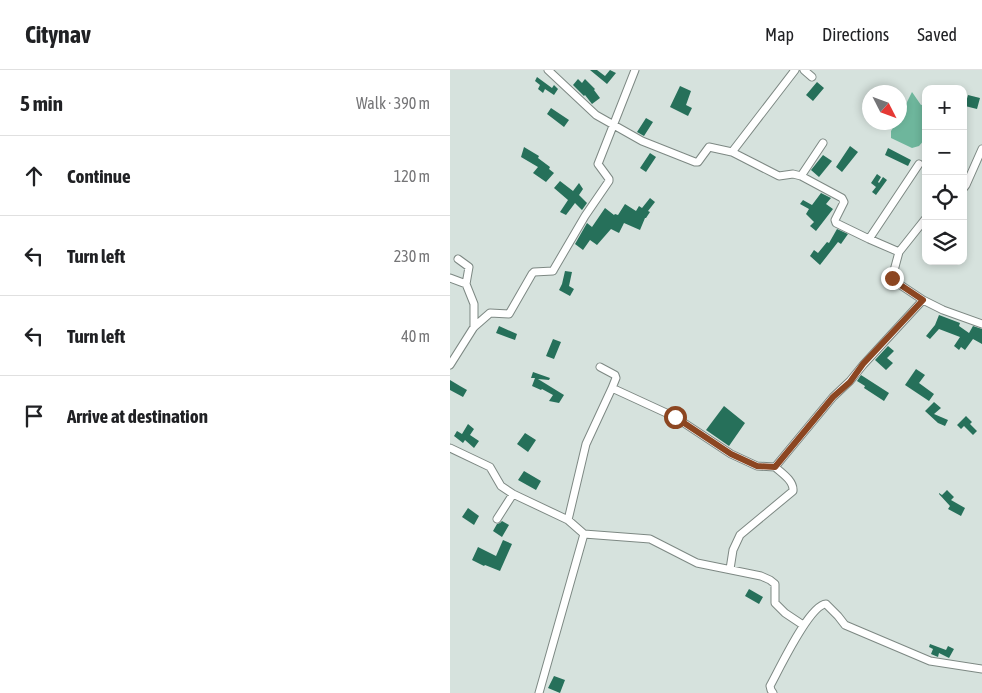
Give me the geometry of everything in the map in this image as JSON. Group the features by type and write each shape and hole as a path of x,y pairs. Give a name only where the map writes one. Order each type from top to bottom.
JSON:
{"street":[{"path":"548,70 594,114 642,141 693,162 698,162 710,148 732,152 779,176 793,174 801,176 844,200 835,222 899,252"},
{"path":"450,365 474,327 490,313 509,314 534,272 553,271 585,216 609,181 598,164 635,70"},
{"path":"732,152 795,70"},
{"path":"804,70 812,76"},
{"path":"801,176 823,142"},
{"path":"967,183 982,149"},
{"path":"869,239 918,164"},
{"path":"924,220 899,252 893,280 923,300 943,310 982,324"},
{"path":"458,259 469,267 466,284 474,304 474,327"},
{"path":"450,278 466,284"},
{"path":"775,467 833,397 850,382 863,364 923,300"},
{"path":"568,520 586,444 616,378 615,375 600,367"},
{"path":"612,388 675,417 731,454 757,466 775,467 792,484 793,491 740,535 732,550 730,569"},
{"path":"450,448 490,467 499,485 513,494 568,520 584,534 650,539 697,563 761,576 770,580 775,584 775,603 803,625"},
{"path":"497,519 513,494"},
{"path":"539,693 584,534"},
{"path":"773,693 770,686 803,625 822,604 826,604 845,625 930,661 982,669"}],"shaded area":[{"path":"912,92 922,105 922,143 919,146 912,148 891,138 892,130 907,130 907,102"}],"building":[{"path":"590,70 597,70 605,76 610,70 616,73 607,84"},
{"path":"537,77 552,88 554,85 558,89 554,95 545,89 543,93 538,89 540,85 535,81"},
{"path":"578,79 582,83 585,79 595,89 600,98 592,104 573,85"},
{"path":"817,82 824,88 813,101 806,95"},
{"path":"680,86 691,91 686,105 692,108 688,116 670,107"},
{"path":"968,95 980,98 977,109 967,106"},
{"path":"551,108 569,120 564,127 547,114"},
{"path":"646,118 653,122 644,136 637,132"},
{"path":"850,146 858,152 842,172 836,167"},
{"path":"524,147 539,156 538,158 550,167 549,169 554,173 546,182 533,173 538,167 521,157"},
{"path":"888,148 911,160 908,166 885,155"},
{"path":"650,153 656,157 646,172 640,168"},
{"path":"823,155 832,161 819,177 811,170"},
{"path":"877,174 881,177 879,183 883,177 887,180 876,195 872,192 876,187 871,183"},
{"path":"560,181 573,191 579,183 583,189 579,195 587,203 582,210 575,203 566,215 560,212 568,200 554,188"},
{"path":"821,193 831,198 826,204 833,209 816,231 810,226 814,222 806,214 809,209 800,204 803,200 812,205"},
{"path":"650,198 655,202 648,211 650,212 640,230 624,223 619,233 611,229 597,245 590,240 583,250 575,244 587,223 592,227 605,208 614,215 618,215 625,204 636,211 639,206 642,208"},
{"path":"837,229 848,234 841,244 838,242 820,265 810,256 814,250 818,253 827,242 829,243"},
{"path":"565,271 572,272 569,286 574,289 570,296 559,290"},
{"path":"939,315 960,323 959,326 969,333 973,326 982,329 982,344 973,339 965,350 961,347 959,350 954,346 960,337 939,329 930,339 926,336 935,325"},
{"path":"499,326 517,334 515,340 496,333"},
{"path":"553,339 561,342 554,359 546,356"},
{"path":"888,346 894,351 887,358 893,363 886,370 875,360"},
{"path":"916,369 925,375 919,383 934,394 929,401 905,385"},
{"path":"533,372 550,378 549,380 538,379 564,395 559,403 549,401 553,395 532,386 535,378 531,378"},
{"path":"861,375 889,393 884,401 857,381"},
{"path":"450,380 467,390 463,397 450,390"},
{"path":"934,402 941,408 934,414 948,420 945,426 938,423 925,411"},
{"path":"724,406 745,423 729,446 706,430"},
{"path":"966,416 972,422 970,424 977,431 973,435 964,426 961,429 957,425"},
{"path":"468,424 474,429 470,435 479,441 474,448 465,440 463,443 454,436 457,431 462,434"},
{"path":"525,433 536,440 528,452 517,444"},
{"path":"524,471 541,481 536,490 518,480"},
{"path":"947,490 954,497 951,500 965,508 961,516 948,509 950,506 939,494 942,495"},
{"path":"468,508 479,516 474,525 462,517"},
{"path":"502,521 509,525 502,537 493,531 497,524"},
{"path":"503,540 512,544 500,571 472,560 478,547 496,556"},
{"path":"749,589 763,597 759,604 745,596"},
{"path":"930,644 946,650 948,646 954,649 949,658 939,653 938,657 931,654 933,649 929,647"},
{"path":"554,676 565,680 560,693 548,688"}],"route":[{"path":"675,417 731,454 757,466 775,467 833,397 850,382 863,364 923,300 892,278"}]}
